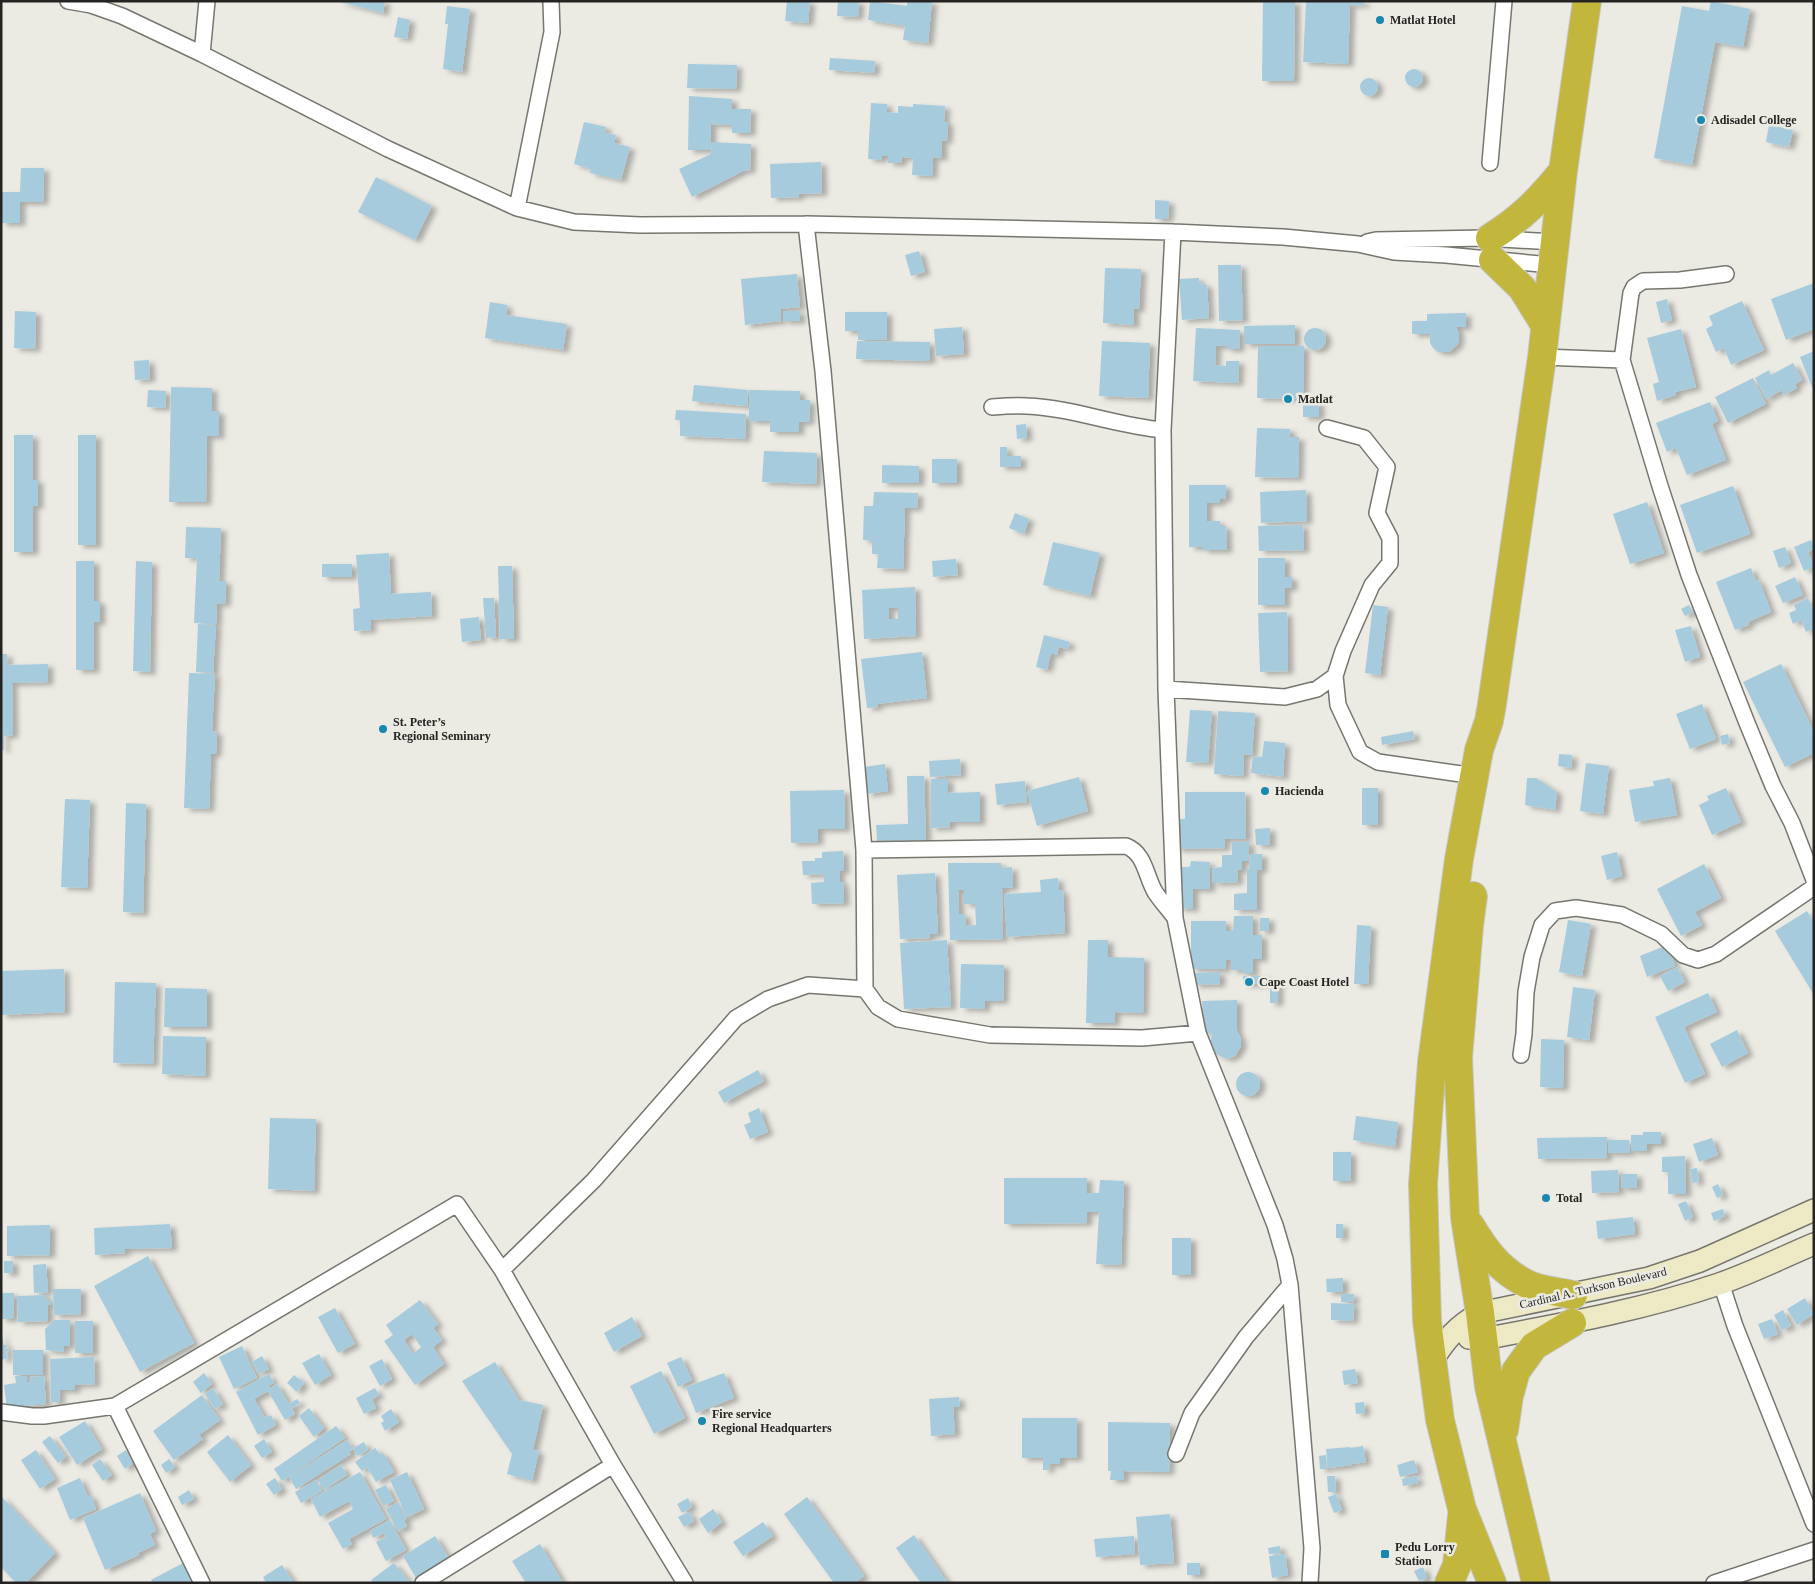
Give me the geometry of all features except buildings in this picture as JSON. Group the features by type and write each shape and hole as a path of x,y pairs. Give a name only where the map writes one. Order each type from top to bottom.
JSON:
{"highway":[{"path":"1492,1583 1462,1509 1440,1420 1427,1321 1423,1184 1432,1062 1459,859 1480,750 1489,721 1542,358 1563,171 1587,1"},
{"path":"1545,325 1522,288 1492,249 1539,200 1563,171"},
{"path":"1489,721 1493,752 1469,926 1458,1058 1465,1218 1489,1387 1502,1442 1529,1581"},
{"path":"1465,1218 1487,1252 1500,1266 1528,1285 1573,1295"},
{"path":"1502,1442 1509,1396 1516,1370 1534,1346 1572,1323"},
{"path":"1449,1583 1457,1565 1462,1509"}],"street":[{"path":"68,1 91,5 122,16 202,54 388,149 517,208 574,222 806,224 1173,232 1283,237 1358,244 1394,252 1446,254 1492,249 1553,253"},
{"path":"202,54 206,1"},
{"path":"517,208 552,32 551,1"},
{"path":"1490,163 1504,1"},
{"path":"806,224 823,371 864,850 865,989 878,1007 898,1019 990,1035 1142,1038 1198,1033"},
{"path":"1173,232 1163,430 1166,689 1175,918 1198,1033 1275,1225 1290,1285 1312,1548 1310,1583"},
{"path":"1358,244 1376,240 1553,253"},
{"path":"1726,274 1680,280 1642,281 1634,286 1631,294 1622,360 1689,575 1747,723 1773,786 1792,823 1814,880"},
{"path":"1542,358 1622,360"},
{"path":"992,407 1028,406 1092,416 1138,428 1163,430"},
{"path":"1327,428 1364,438 1387,467 1377,512 1390,538 1390,563 1372,585 1343,651 1335,676 1338,705 1360,752 1378,762 1475,776"},
{"path":"1166,689 1285,697 1317,689 1335,676"},
{"path":"864,850 1126,846 1134,848 1155,892 1175,918"},
{"path":"1521,1055 1526,992 1532,957 1542,925 1555,911 1576,908 1622,915 1661,934 1683,954 1698,960 1716,954 1814,887"},
{"path":"502,1270 594,1180 736,1018 768,999 808,984 865,989"},
{"path":"1,1412 44,1416 115,1406 457,1204 502,1270 612,1465 627,1486 684,1583"},
{"name":"Cardinal A. Turkson Boulevard","path":"1481,1326 1573,1295 1649,1278 1700,1261 1814,1210"},
{"path":"1432,1361 1453,1334 1481,1326 1572,1323 1656,1303 1721,1283 1814,1244"},
{"path":"1721,1283 1735,1326 1814,1524"},
{"path":"1176,1454 1192,1413 1246,1337 1290,1285"},
{"path":"1427,1321 1453,1334"},
{"path":"115,1406 202,1583"},
{"path":"423,1583 612,1465"},
{"path":"1714,1583 1814,1550"}],"place":[{"name":"Matlat Hotel","path":"1380,20"},
{"name":"Adisadel College","path":"1701,120"},
{"name":"Matlat","path":"1288,399"},
{"name":"St. Peter’s Regional Seminary","path":"383,729"},
{"name":"Hacienda","path":"1265,791"},
{"name":"Cape Coast Hotel","path":"1249,982"},
{"name":"Total","path":"1546,1198"},
{"name":"Fire service Regional Headquarters","path":"702,1421"},
{"name":"Pedu Lorry Station","path":"1385,1554"}]}
